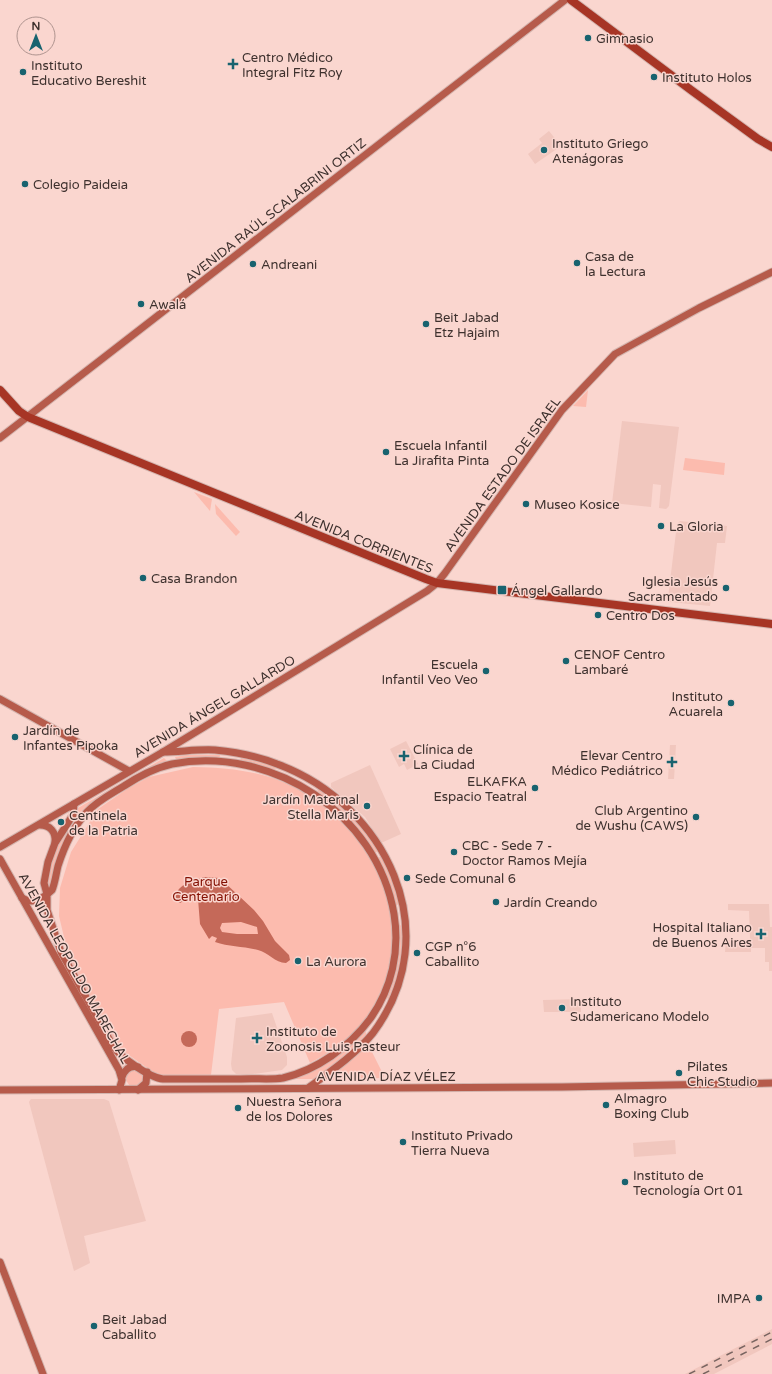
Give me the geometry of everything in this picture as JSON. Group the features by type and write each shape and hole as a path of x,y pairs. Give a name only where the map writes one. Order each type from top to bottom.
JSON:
{"main road":[{"name":"AVENIDA RAÚL SCALABRINI ORTIZ","path":"0,438 565,0"},
{"path":"571,0 715,107 772,147"},
{"name":"AVENIDA ESTADO DE ISRAEL","path":"437,583 562,410 616,354 692,312 772,272"},
{"name":"AVENIDA CORRIENTES","path":"0,390 19,411 28,417 320,537 437,583 772,624"},
{"name":"AVENIDA ÁNGEL GALLARDO","path":"0,846 40,825 163,752 421,595 437,583"},
{"path":"0,698 129,772"},
{"path":"220,762 225,756 222,751"},
{"path":"163,752 222,751 241,754 277,764 299,774 331,793 354,812 382,852 396,884 405,914 407,940 405,963 398,987 383,1017 362,1044 308,1088"},
{"path":"163,752 172,764"},
{"path":"239,764 238,758 241,754"},
{"path":"22,898 34,901 47,894 54,885 58,867 69,838 86,813 101,800 140,776 172,764 220,762 239,764 269,771 293,780 318,795 351,825 374,856 391,896 395,918 396,939 394,965 384,996 355,1037 339,1051 280,1081 279,1088"},
{"name":"AVENIDA LEOPOLDO MARECHAL","path":"74,804 73,815 55,843 48,862 45,877 47,910 61,952 113,1046 121,1055 144,1070"},
{"path":"40,825 46,826 52,830 55,843"},
{"name":"AVENIDA LEOPOLDO MARECHAL","path":"0,859 122,1077 119,1090"},
{"path":"122,1077 125,1070 130,1067 144,1070 160,1079 274,1079 288,1076"},
{"path":"138,1090 146,1083 144,1070"},
{"path":"182,1079 191,1089"},
{"name":"AVENIDA DÍAZ VÉLEZ","path":"0,1090 562,1087 772,1083"},
{"path":"0,1262 43,1374"}],"shaded area":[{"name":"Instituto Griego Atenágoras","path":"549,131 561,146 535,164 528,154 542,143 539,139"},
{"path":"622,421 679,427 669,506 666,509 659,508 661,485 653,484 651,507 612,503"},
{"path":"680,521 727,526 725,543 717,543 710,606 670,602 668,598 677,524"},
{"name":"Clínica de La Ciudad","path":"406,741 418,764 407,770 404,764 399,767 390,749"},
{"name":"Elevar Centro Médico Pediátrico","path":"670,745 676,745 674,779 668,779"},
{"path":"370,765 401,834 381,843 365,817 331,787 331,783"},
{"path":"204,877 219,878 254,910 263,921 275,941 289,955 290,960 286,963 282,963 262,951 220,944 215,942 217,938 212,936 209,939 200,924 198,899 196,897 189,898 180,903 175,900 178,890 181,887 189,882","holes":["241,922 257,927 258,934 222,932 220,928 222,923"]},
{"name":"Hospital Italiano de Buenos Aires","path":"728,904 769,904 770,927 772,927 772,971 769,971 769,962 765,962 765,948 751,948 751,952 725,952 726,940 750,940 749,911 728,910"},
{"name":"Instituto Sudamericano Modelo","path":"581,999 581,1012 544,1012 543,1000"},
{"name":"Instituto de Zoonosis Luis Pasteur","path":"272,1013 287,1057 287,1065 282,1070 246,1075 236,1074 232,1070 231,1064 236,1018"},
{"path":"186,1031 192,1031 197,1036 195,1045 192,1047 186,1047 181,1042 181,1036"},
{"path":"31,1099 104,1099 109,1101 146,1221 84,1236 90,1263 74,1271 29,1102"},
{"path":"675,1140 676,1154 634,1157 633,1143"},
{"path":"772,1329 772,1344 714,1374 685,1374"}],"green space":[{"path":"588,390 586,407 573,406"},
{"path":"685,458 725,463 724,475 683,470"},
{"path":"194,492 212,499 210,511"},
{"path":"215,504 240,532 236,536 216,514"},
{"path":"187,755 220,755 219,760 177,761 175,757"},
{"path":"164,758 168,762 143,771 99,798 86,809 50,885 48,886 48,869 56,848 77,813 78,808"},
{"path":"241,758 269,764 276,768 274,770 240,763"},
{"name":"Parque Centenario","path":"193,767 251,772 292,786 323,803 332,809 356,835 369,856 386,891 392,918 393,937 387,975 380,993 361,1025 348,1039 335,1049 310,1063 284,1002 219,1009 211,1075 157,1075 119,1048 69,958 59,916 60,888 71,852 98,809 127,789 149,777"},
{"path":"321,788 346,807 380,850 375,853 356,827 317,791"},
{"path":"382,856 389,871 399,904 397,905 395,905 378,858"},
{"path":"399,925 403,926 401,954 398,972 389,999 385,998"},
{"path":"366,1032 366,1036 338,1062 315,1079 291,1079 341,1053 347,1049 360,1035"},
{"path":"365,1047 371,1050 384,1076 382,1078 326,1080 326,1078"},
{"path":"135,1069 141,1072 144,1078 141,1084 135,1087 129,1084 126,1078 129,1072"}],"railway":[{"path":"689,1374 772,1332"},
{"path":"703,1374 772,1339"}],"place":[{"name":"Gimnasio","path":"588,38"},
{"name":"Centro Médico Integral Fitz Roy","path":"233,64"},
{"name":"Instituto Educativo Bereshit","path":"23,72"},
{"name":"Instituto Holos","path":"654,77"},
{"name":"Instituto Griego Atenágoras","path":"544,150"},
{"name":"Colegio Paideia","path":"25,184"},
{"name":"Casa de la Lectura","path":"577,263"},
{"name":"Andreani","path":"253,264"},
{"name":"Awalá","path":"141,304"},
{"name":"Beit Jabad Etz Hajaim","path":"426,324"},
{"name":"Escuela Infantil La Jirafita Pinta","path":"386,452"},
{"name":"Museo Kosice","path":"526,504"},
{"name":"La Gloria","path":"661,526"},
{"name":"Casa Brandon","path":"143,578"},
{"name":"Iglesia Jesús Sacramentado","path":"726,588"},
{"name":"Ángel Gallardo","path":"502,590"},
{"name":"Centro Dos","path":"598,615"},
{"name":"CENOF Centro Lambaré","path":"566,661"},
{"name":"Escuela Infantil Veo Veo","path":"486,671"},
{"name":"Instituto Acuarela","path":"731,703"},
{"name":"Jardín de Infantes Pipoka","path":"15,737"},
{"name":"Clínica de La Ciudad","path":"404,756"},
{"name":"Elevar Centro Médico Pediátrico","path":"672,762"},
{"name":"ELKAFKA Espacio Teatral","path":"535,788"},
{"name":"Jardín Maternal Stella Maris","path":"367,806"},
{"name":"Club Argentino de Wushu (CAWS)","path":"696,817"},
{"name":"Centinela de la Patria","path":"61,822"},
{"name":"CBC - Sede 7 - Doctor Ramos Mejía","path":"454,852"},
{"name":"Sede Comunal 6","path":"407,878"},
{"name":"Jardín Creando","path":"496,902"},
{"name":"Hospital Italiano de Buenos Aires","path":"761,934"},
{"name":"CGP n°6 Caballito","path":"417,953"},
{"name":"La Aurora","path":"298,961"},
{"name":"Instituto Sudamericano Modelo","path":"562,1008"},
{"name":"Instituto de Zoonosis Luis Pasteur","path":"257,1038"},
{"name":"Pilates Chic Studio","path":"679,1073"},
{"name":"Almagro Boxing Club","path":"606,1105"},
{"name":"Nuestra Señora de los Dolores","path":"238,1108"},
{"name":"Instituto Privado Tierra Nueva","path":"403,1142"},
{"name":"Instituto de Tecnología Ort 01","path":"625,1182"},
{"name":"IMPA","path":"759,1298"},
{"name":"Beit Jabad Caballito","path":"94,1326"}]}
